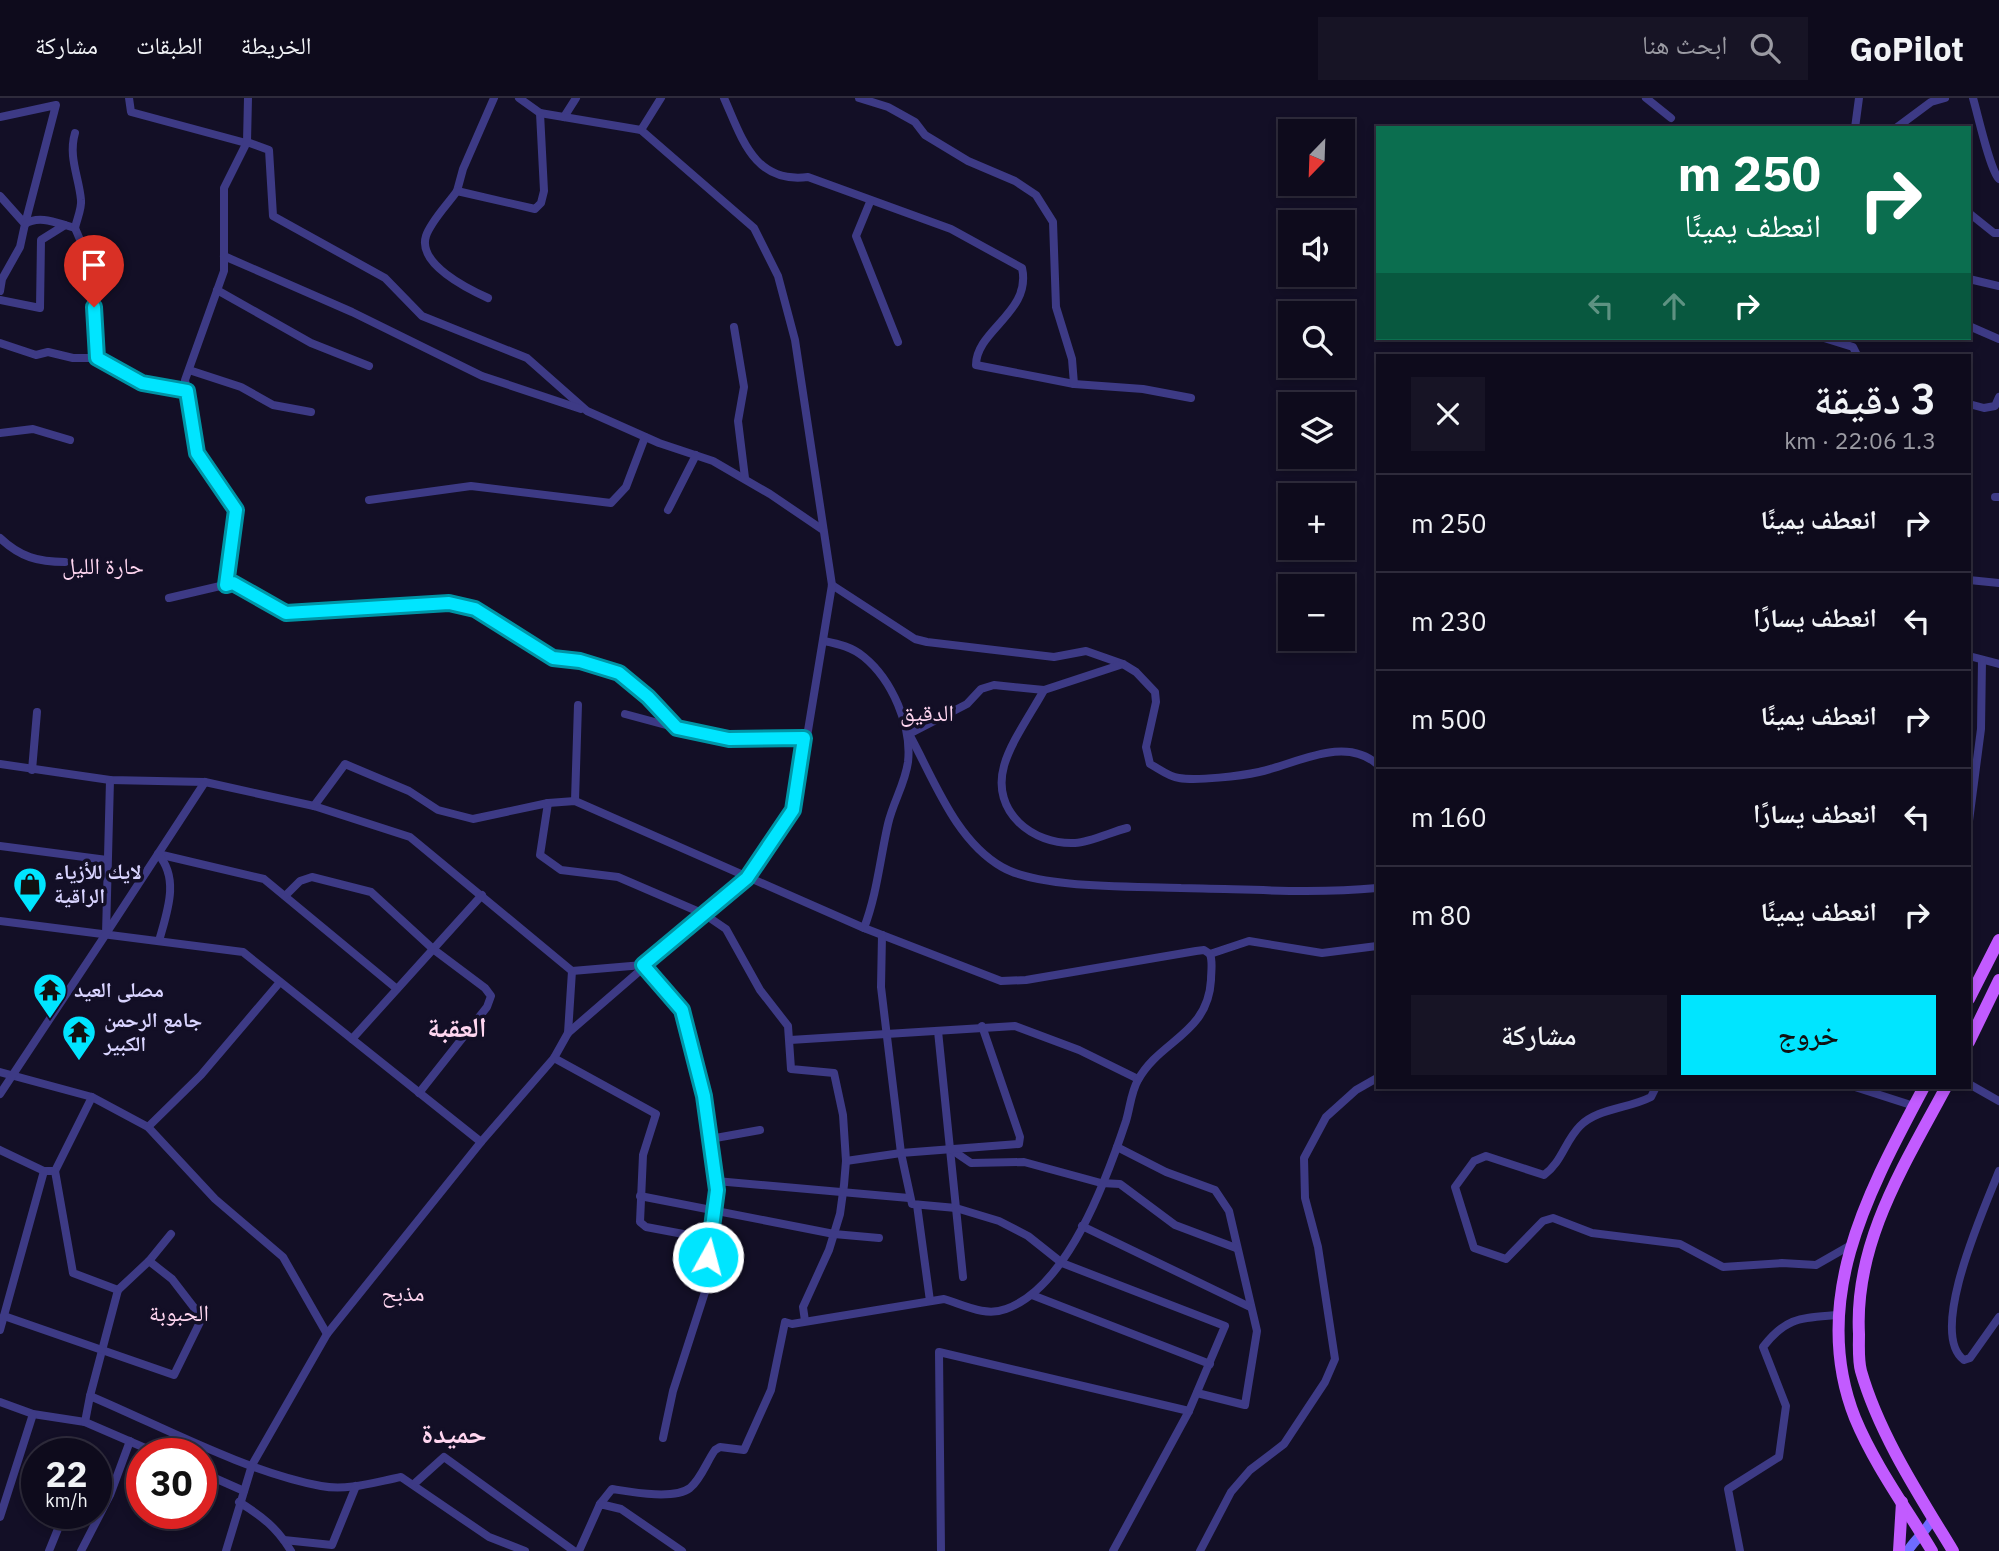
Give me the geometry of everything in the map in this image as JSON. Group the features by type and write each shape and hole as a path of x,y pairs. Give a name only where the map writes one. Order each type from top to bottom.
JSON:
{"main road":[{"path":"1971,995 1999,940"},
{"path":"1971,1038 1999,980"},
{"path":"1923,1089 1872,1186 1851,1245 1839,1315 1841,1372 1856,1419 1932,1551"},
{"path":"1945,1089 1888,1196 1879,1219 1861,1282 1858,1317 1860,1368 1875,1411 1953,1551"},
{"path":"1899,1551 1902,1502"}],"street":[{"path":"129,98 131,112 269,150 273,216 385,278 422,316 527,358 587,411"},
{"path":"226,585 236,510 197,453 185,380 224,271 224,188 246,142 248,98"},
{"path":"488,298 459,285 429,258 424,243 426,233 457,191 463,169 494,98"},
{"path":"226,1551 252,1465 327,1334 481,1142 554,1058 568,1033 643,965 747,878 793,810 832,585 795,340 778,276 754,228 642,130 540,113 519,98"},
{"path":"565,117 576,98"},
{"path":"642,130 662,98"},
{"path":"724,98 747,149 770,173 791,179 808,177 870,202 951,229 1022,268 1025,284 1022,295 981,350 976,365 1074,384 1143,389 1191,398"},
{"path":"859,98 888,107 915,122 925,135 968,161 1015,181 1036,195 1053,222 1056,307 1072,359 1074,384"},
{"path":"1646,98 1671,118"},
{"path":"1855,126 1859,98"},
{"path":"1899,126 1931,102 1945,98"},
{"path":"1973,98 1988,146 1992,172 1999,178"},
{"path":"0,117 56,105 20,247 2,279 0,291"},
{"path":"457,191 535,209 541,203 544,191 540,113"},
{"path":"75,133 72,143 75,181 81,202 75,228 90,263 97,358"},
{"path":"0,196 25,224"},
{"path":"870,202 856,236 898,342"},
{"path":"1971,215 1994,233 1999,233"},
{"path":"25,224 48,220 75,228"},
{"path":"0,300 40,308 41,240 65,225"},
{"path":"224,256 352,312 482,376 587,411 645,437 696,455 745,478 823,530"},
{"path":"1971,279 1999,286"},
{"path":"217,290 311,342 369,366"},
{"path":"734,327 744,387 738,421 745,478"},
{"path":"1971,327 1999,339"},
{"path":"1830,340 1853,347 1856,354"},
{"path":"0,343 36,355 48,352 73,358 97,358 142,383 187,391"},
{"path":"189,370 241,387 273,405 311,412"},
{"path":"1971,405 1984,408 1995,406 1999,397"},
{"path":"0,433 33,429 70,440"},
{"path":"369,500 471,486 611,503 626,487 645,437"},
{"path":"668,510 696,455"},
{"path":"0,538 19,553 38,562 65,562"},
{"path":"1971,580 1999,583"},
{"path":"169,598 233,583 286,613 449,603 475,609 553,658 580,661 619,673 648,697 677,728"},
{"path":"832,585 915,639 1054,657 1086,651 1123,663 1155,692 1156,702 1146,747 1150,764 1177,779 1255,773 1344,750 1367,755 1376,763"},
{"path":"824,641 846,646 870,662 903,712 909,734 965,836 1002,867 1024,875 1118,886 1329,892 1376,888"},
{"path":"1971,657 1999,664"},
{"path":"1971,806 1981,729 1982,660"},
{"path":"909,734 967,704 981,689 994,685 1044,690 1123,663"},
{"path":"1044,690 1004,766 1002,788 1009,814 1029,832 1051,840 1077,843 1127,828"},
{"path":"575,801 578,705"},
{"path":"32,770 37,712"},
{"path":"625,715 729,739 804,738"},
{"path":"864,929 876,894 889,820 903,783 909,734"},
{"path":"314,806 345,764 409,791 452,816 473,820 548,803 575,801 864,929 1001,981 1012,982 1195,951 1204,950 1210,954"},
{"path":"0,765 110,780 205,782 314,806 410,837 572,971 643,965"},
{"path":"106,934 110,780"},
{"path":"0,1094 3,1084 12,1075 205,782"},
{"path":"548,803 540,855 561,870 618,877 704,914 726,929 760,990 788,1026 791,1069 834,1073 842,1115 846,1161 843,1192 834,1234 803,1307 805,1321"},
{"path":"0,846 107,860"},
{"path":"158,854 264,879 397,989"},
{"path":"158,854 169,867 170,890 159,941"},
{"path":"285,896 300,881 312,877 365,889 379,898 433,949 485,988 491,996 491,1002 419,1093"},
{"path":"352,1039 482,895"},
{"path":"0,921 243,952 481,1142"},
{"path":"882,935 881,987 909,1198"},
{"path":"1210,954 1249,942 1322,953 1376,946"},
{"path":"579,1551 600,1504 612,1489 658,1496 680,1492 690,1488 715,1450 720,1447 744,1450 771,1390 785,1322 944,1299 965,1308 999,1311 1032,1294 1062,1263 1082,1226 1117,1147 1138,1079 1201,1016 1210,996 1210,954"},
{"path":"643,965 682,1010 704,1096 716,1181 705,1292 673,1391 663,1438"},
{"path":"568,1033 572,971"},
{"path":"148,1128 201,1075 280,982"},
{"path":"846,1161 948,1148 1019,1144 1020,1137 982,1026"},
{"path":"790,1040 1015,1026 1138,1079"},
{"path":"938,1031 963,1277"},
{"path":"554,1058 656,1114 643,1155 640,1223 646,1227 710,1239"},
{"path":"0,1072 92,1097 148,1128 215,1199 283,1256 327,1334"},
{"path":"1200,1551 1231,1492 1250,1470 1284,1444 1325,1382 1335,1359 1318,1247 1305,1198 1304,1158 1326,1117 1356,1090 1376,1079"},
{"path":"1971,1085 1999,1101"},
{"path":"1655,1089 1651,1097 1638,1104 1595,1115 1578,1127 1555,1167 1544,1175 1486,1156 1474,1161 1455,1187 1474,1248 1506,1259 1543,1221 1553,1218 1592,1233 1680,1244 1723,1267 1782,1263 1816,1265 1851,1245"},
{"path":"1861,1089 1914,1106"},
{"path":"92,1097 55,1171 73,1272 118,1290"},
{"path":"710,1139 760,1130"},
{"path":"1117,1147 1166,1172 1215,1190 1229,1211 1256,1331 1245,1405 1197,1393"},
{"path":"948,1148 971,1163 1024,1162 1101,1183 1120,1184 1175,1225 1236,1248"},
{"path":"0,1150 44,1171 55,1171"},
{"path":"0,1330 44,1171"},
{"path":"1999,1171 1969,1247 1953,1310 1952,1342 1958,1356 1964,1360 1970,1358 1999,1317"},
{"path":"716,1181 909,1198 917,1205 957,1208 999,1221 1028,1236 1062,1263 1220,1323 1225,1330 1189,1411 1113,1551"},
{"path":"640,1196 713,1208 834,1234 879,1238"},
{"path":"917,1205 930,1301"},
{"path":"1082,1226 1251,1307"},
{"path":"85,1422 118,1290 149,1261 171,1234"},
{"path":"4,1316 174,1375 202,1318 172,1279 149,1261"},
{"path":"1032,1294 1210,1364"},
{"path":"1740,1551 1728,1489 1779,1457 1784,1432 1786,1406 1763,1347 1776,1331 1796,1318 1839,1315"},
{"path":"941,1551 939,1352 1189,1411"},
{"path":"90,1396 252,1465 321,1486 356,1486 401,1477 489,1537 526,1551"},
{"path":"0,1402 33,1414 85,1422 126,1439"},
{"path":"0,1517 33,1414"},
{"path":"81,1551 110,1495 126,1452"},
{"path":"414,1484 444,1457 574,1551"},
{"path":"217,1479 244,1491"},
{"path":"285,1541 335,1548 356,1486"},
{"path":"239,1502 262,1516 291,1551"},
{"path":"600,1504 621,1509 682,1551"},
{"path":"1908,1551 1911,1545 1923,1536 1933,1518"},
{"path":"50,1551 58,1529"},
{"path":"1923,1536 1924,1551"}],"place":[{"name":"لايك للأزياء الراقية","path":"30,914"},
{"name":"مصلى العيد","path":"50,1020"},
{"name":"جامع الرحمن الكبير","path":"79,1062"}],"district":[{"name":"حارة الليل","path":"103,566"},
{"name":"الدقيق","path":"927,713"},
{"name":"العقبة","path":"457,1027"},
{"name":"مذبح","path":"403,1293"},
{"name":"الحبوبة","path":"179,1313"},
{"name":"حميدة","path":"454,1433"}],"route":[{"path":"94,307 97,358 142,383 187,391 197,453 236,510 226,585 233,583 286,613 449,603 475,609 553,658 580,661 619,673 648,697 677,728 729,739 804,738 800,779 793,810 747,878 643,965 682,1010 704,1096 717,1190 708,1257"}]}
